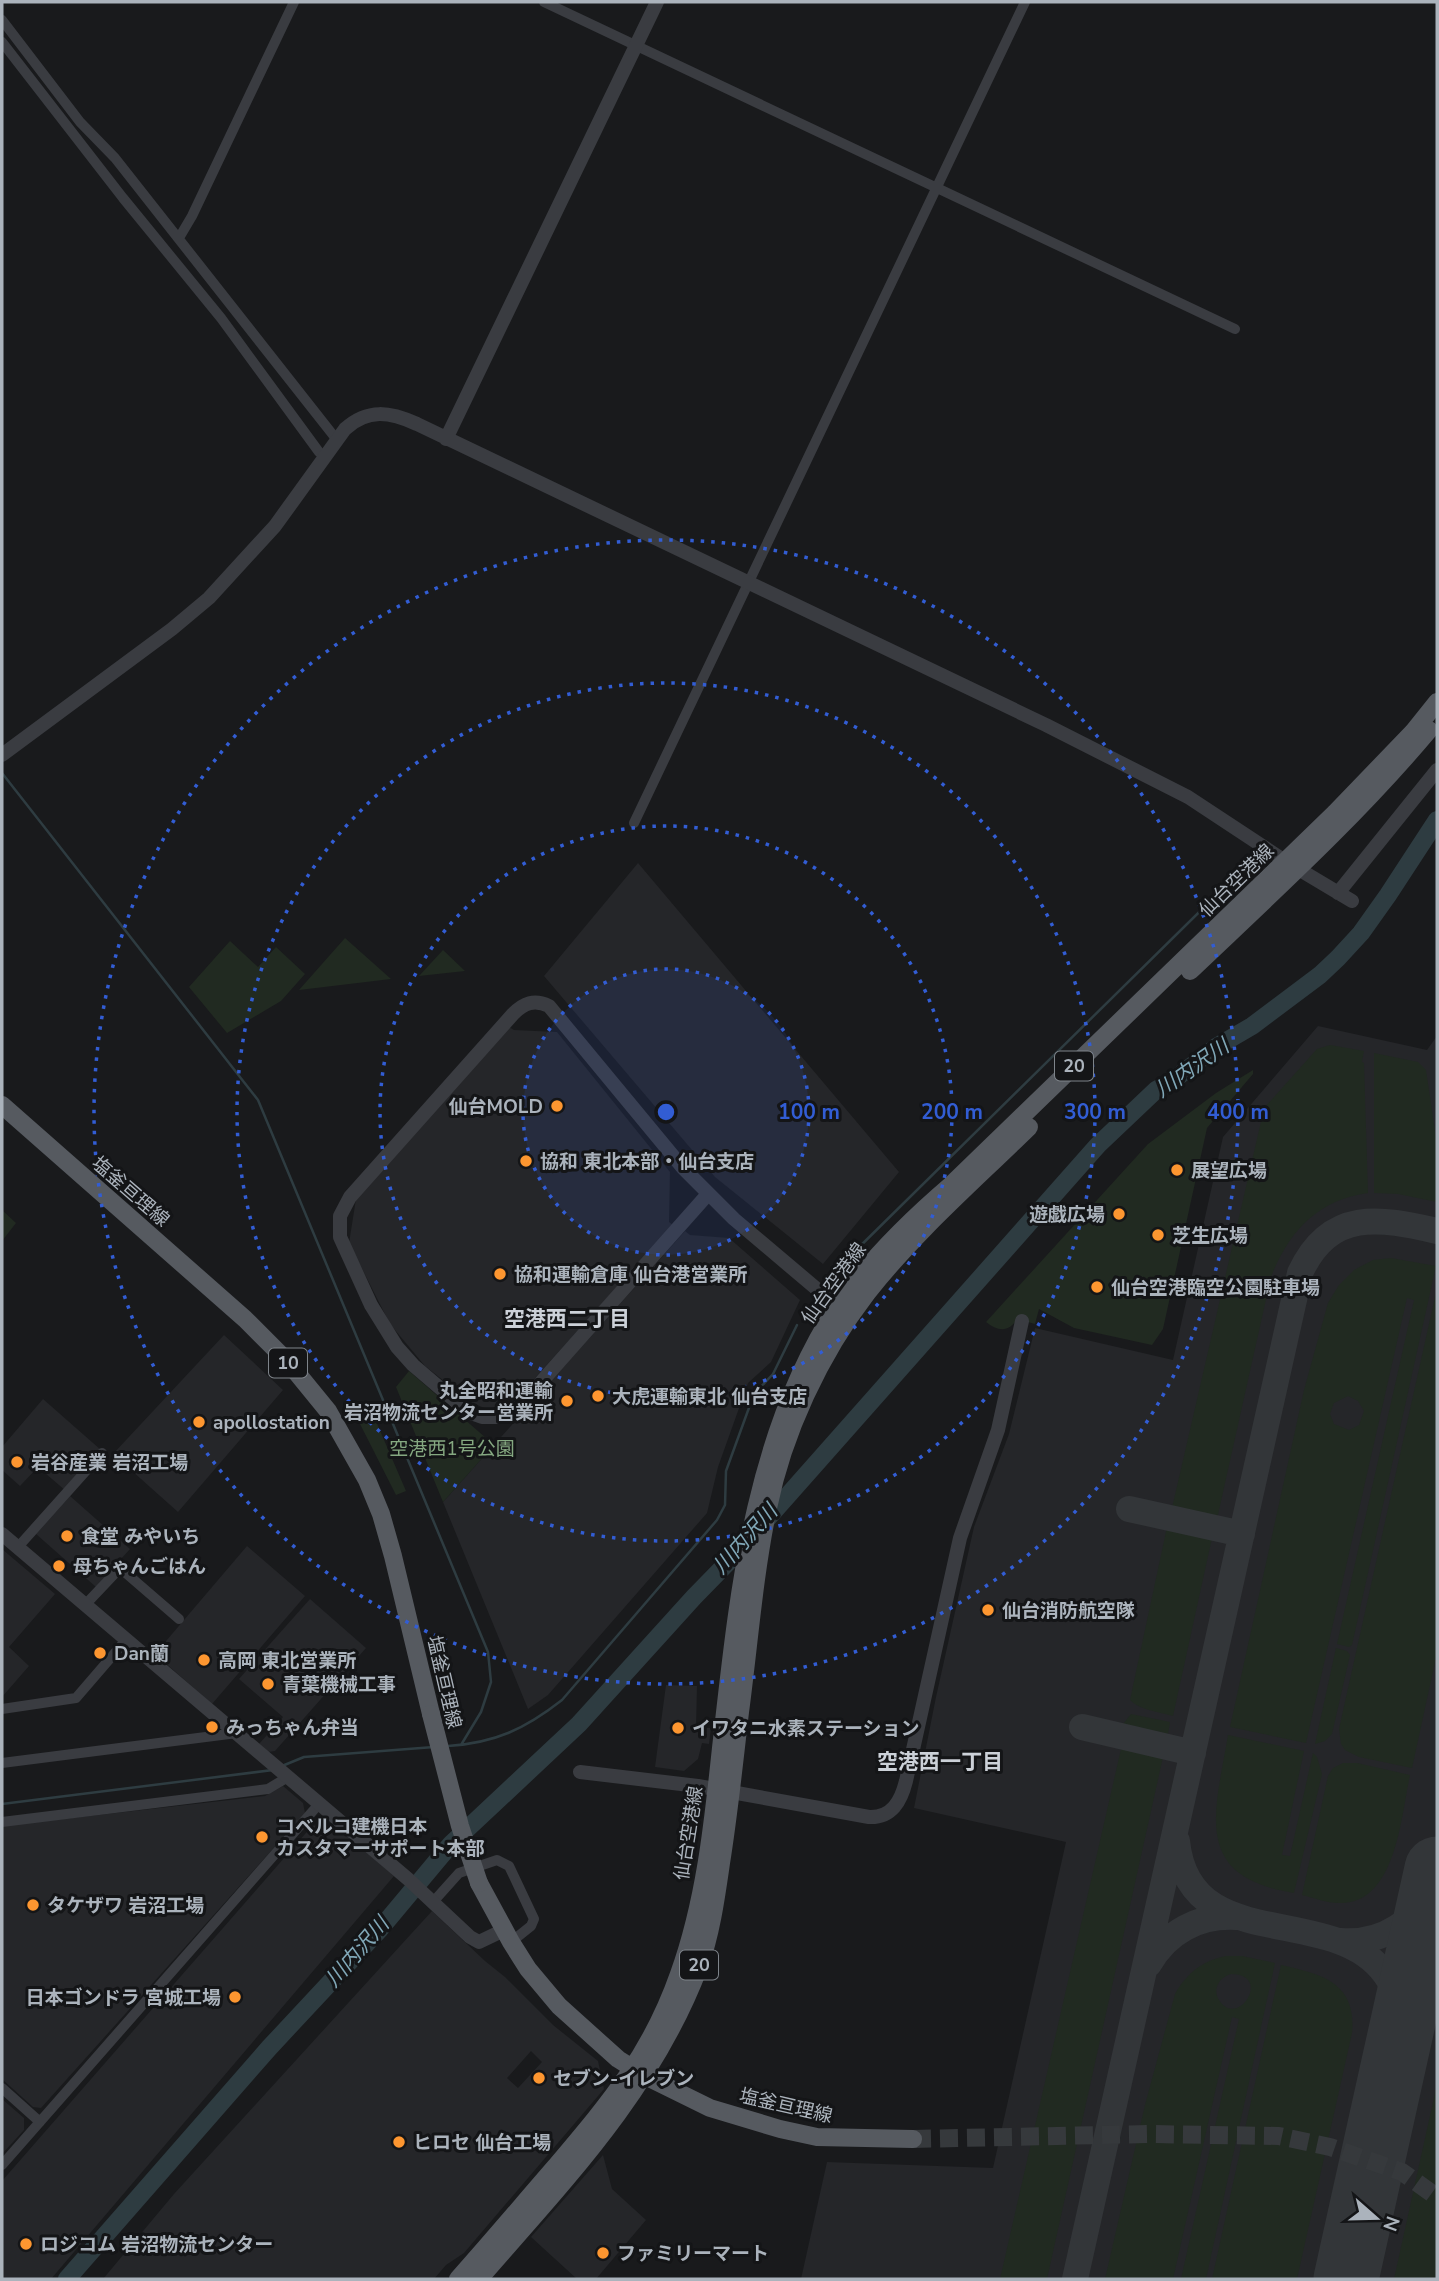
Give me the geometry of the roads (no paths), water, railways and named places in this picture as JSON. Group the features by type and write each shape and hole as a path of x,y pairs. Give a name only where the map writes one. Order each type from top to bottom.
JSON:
{"main road":[{"name":"仙台空港線","path":"1292,865 1437,702"},
{"name":"仙台空港線","path":"724,1790 768,1508 785,1449 844,1312 879,1253 1395,771 1437,720"},
{"name":"塩釜亘理線","path":"2,1105 245,1320 309,1386 328,1411 367,1480 381,1514 394,1556 460,1826 479,1883 528,1969 559,2006 587,2034 640,2072 710,2108 817,2137 913,2139"},
{"name":"仙台空港線","path":"479,2279 599,2140 640,2072 669,2034 700,1964 718,1890 740,1599 765,1468 781,1422 815,1345 844,1312"},
{"name":"仙台空港線","path":"458,2279 612,2099 640,2072"}],"street":[{"path":"179,239 294,2"},
{"path":"544,2 1235,329"},
{"path":"446,439 657,2"},
{"path":"634,823 1025,2"},
{"path":"2,20 80,122 115,158 337,440"},
{"path":"2,42 123,198 221,318 319,452 326,457"},
{"path":"2,755 172,629 209,598 275,526 337,440 355,420 381,413 399,416 1046,725 1188,797 1352,901"},
{"path":"1338,893 1437,770"},
{"path":"708,1194 519,1407 498,1418 468,1412 397,1347 371,1306 344,1247 339,1228 340,1216 350,1197 513,1014 525,1004 536,1002 549,1006 683,1168 708,1194 844,1312"},
{"path":"580,1772 724,1790 869,1817 886,1815 898,1804 906,1782 960,1538 998,1430 1022,1321"},
{"path":"18,1547 102,1453"},
{"path":"2,1534 412,1882 433,1902 475,1941 508,1936 531,1926 534,1919 509,1866 497,1860 460,1873 433,1902"},
{"path":"85,1605 120,1568 178,1619"},
{"path":"2,1709 76,1698 126,1640"},
{"path":"2,1762 237,1733"},
{"path":"2,1822 268,1789 287,1777"},
{"path":"2,2165 319,1804"},
{"path":"2,2088 40,2122"}],"waterway":[{"path":"2,773 258,1100 488,1652 491,1682 481,1712 461,1745"},
{"name":"川内沢川","path":"67,2279 269,2048 380,1929 451,1844 579,1724 736,1554 1098,1145 1156,1090 1171,1082 1216,1047 1252,1026 1320,975 1338,958 1361,933 1437,820"},
{"path":"845,1261 1253,859"},
{"path":"448,1746 480,1742 509,1733 562,1700 717,1520 725,1505 726,1471 754,1394 773,1374 797,1325"},
{"path":"282,1766 304,1757 434,1747"},
{"path":"2,1804 273,1770"}],"tunnel":[{"path":"913,2139 1148,2134 1279,2136 1330,2147 1402,2172 1437,2197"}],"place":[{"name":"仙台MOLD","path":"557,1106"},
{"name":"協和 東北本部・仙台支店","path":"526,1161"},
{"name":"展望広場","path":"1177,1170"},
{"name":"遊戯広場","path":"1119,1214"},
{"name":"芝生広場","path":"1158,1235"},
{"name":"協和運輸倉庫 仙台港営業所","path":"500,1274"},
{"name":"仙台空港臨空公園駐車場","path":"1097,1287"},
{"name":"大虎運輸東北 仙台支店","path":"598,1396"},
{"name":"丸全昭和運輸 岩沼物流センター営業所","path":"567,1401"},
{"name":"apollostation","path":"199,1422"},
{"name":"岩谷産業 岩沼工場","path":"17,1462"},
{"name":"食堂 みやいち","path":"67,1536"},
{"name":"母ちゃんごはん","path":"59,1566"},
{"name":"仙台消防航空隊","path":"988,1610"},
{"name":"Dan蘭","path":"100,1653"},
{"name":"高岡 東北営業所","path":"204,1660"},
{"name":"青葉機械工事","path":"268,1684"},
{"name":"みっちゃん弁当","path":"212,1727"},
{"name":"イワタニ水素ステーション","path":"678,1728"},
{"name":"コベルコ建機日本 カスタマーサポート本部","path":"262,1837"},
{"name":"タケザワ 岩沼工場","path":"33,1905"},
{"name":"日本ゴンドラ 宮城工場","path":"235,1997"},
{"name":"セブン-イレブン","path":"539,2078"},
{"name":"ヒロセ 仙台工場","path":"399,2142"},
{"name":"ロジコム 岩沼物流センター","path":"26,2244"},
{"name":"ファミリーマート","path":"603,2253"}],"district":[{"name":"空港西二丁目","path":"567,1319"},
{"name":"空港西一丁目","path":"940,1762"}],"park label":[{"name":"空港西1号公園","path":"452,1448"}]}
